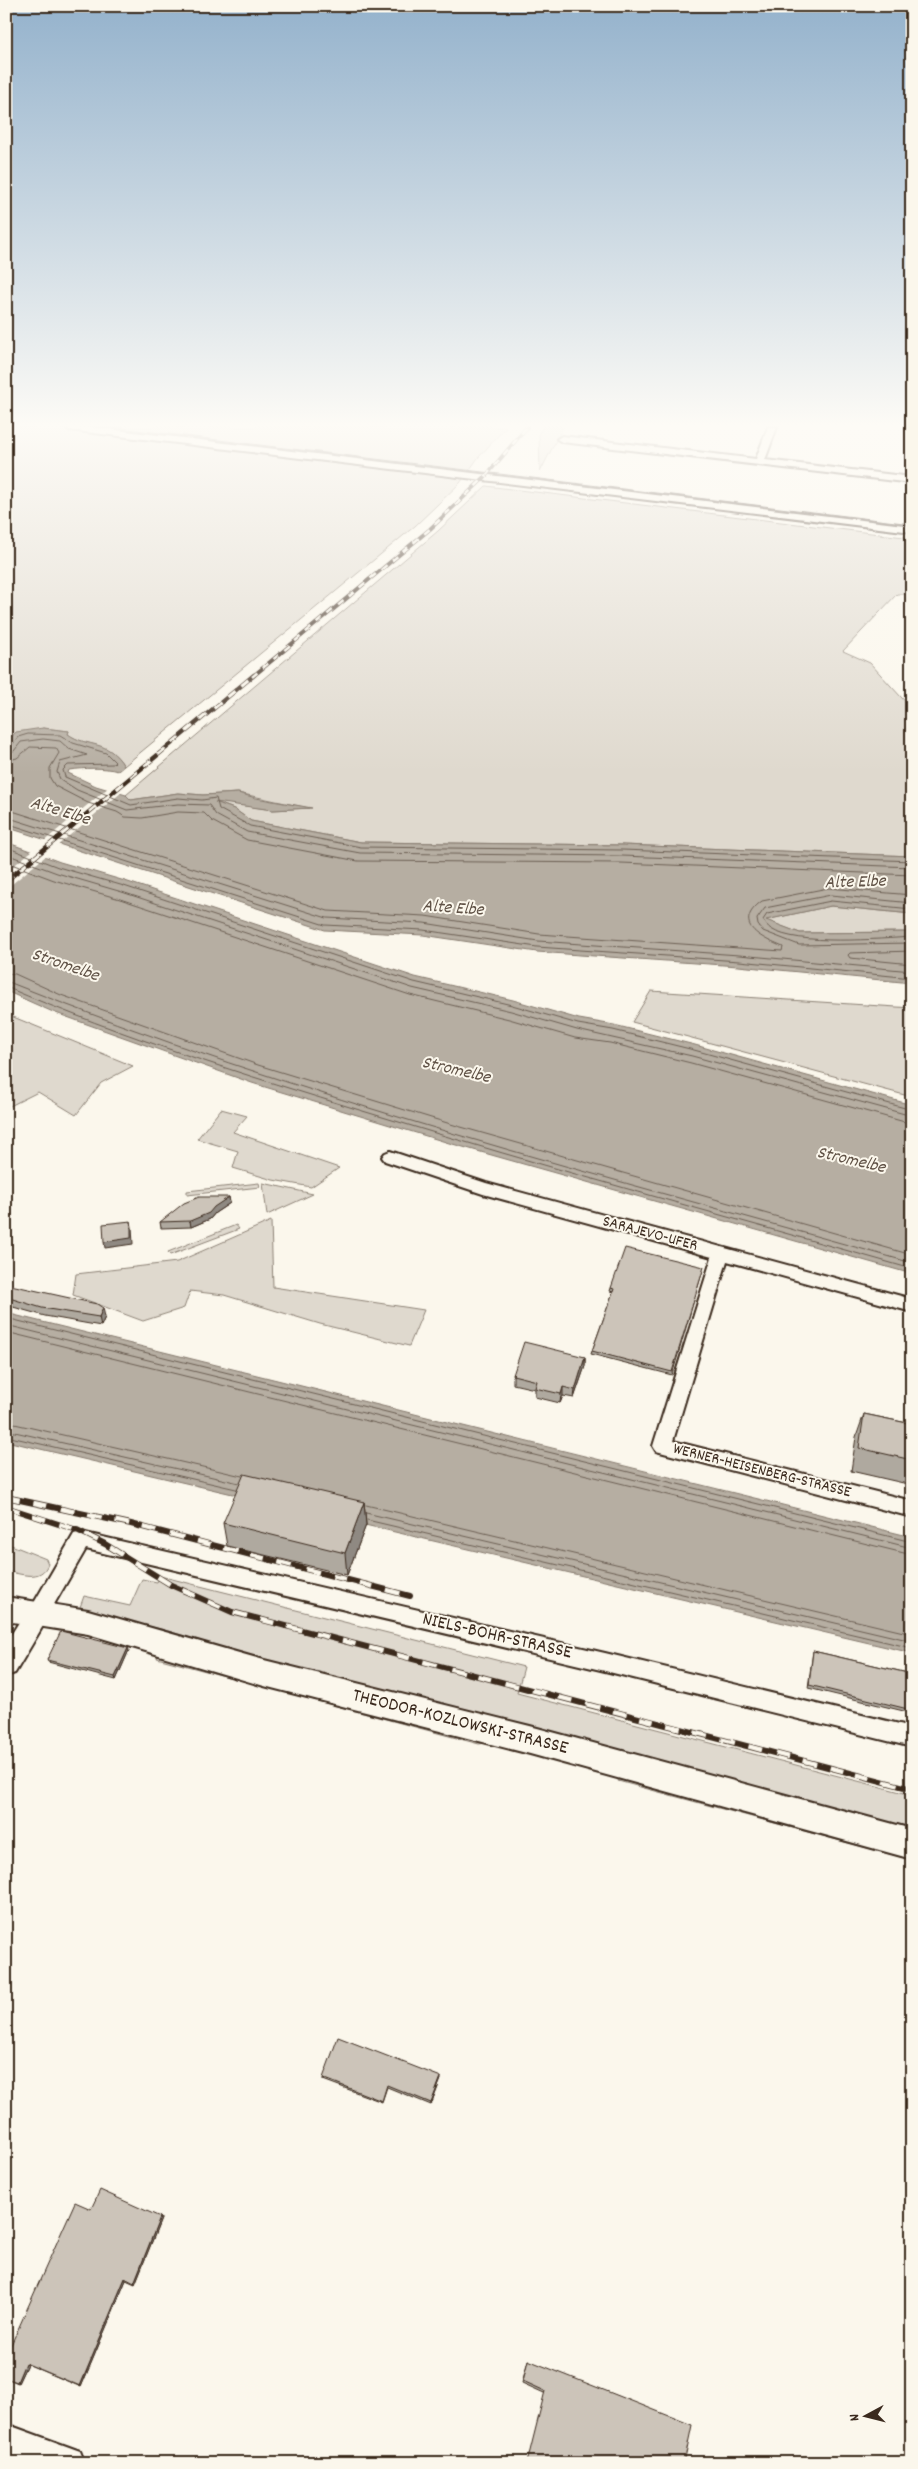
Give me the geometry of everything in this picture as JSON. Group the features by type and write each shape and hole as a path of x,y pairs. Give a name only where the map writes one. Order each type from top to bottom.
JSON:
{"main road":[{"name":"THEODOR-KOZLOWSKI-STRASSE","path":"6,1609 88,1622 264,1673 530,1740 912,1844"}],"street":[{"name":"SARAJEVO-UFER","path":"390,1157 483,1188 912,1306"},
{"name":"WERNER-HEISENBERG-STRASSE","path":"721,1253 662,1446 912,1509"},
{"name":"NIELS-BOHR-STRASSE","path":"38,1614 80,1540 605,1662 912,1737"},
{"path":"6,1665 38,1614"},
{"path":"6,2441 68,2463"}],"shaded area":[{"path":"6,542 395,542 124,766 111,752 75,738 68,734 69,731 43,728 6,743"},
{"path":"425,542 912,542 912,594 897,594 843,651 870,663 912,709 912,856 622,845 361,842 251,821 234,809 213,801 273,810 309,808 238,793 203,795 178,793 131,800 126,795"},
{"path":"831,906 912,914 912,932 800,933 765,920"},
{"path":"651,991 912,1008 912,1097 632,1022"},
{"path":"6,1014 133,1066 101,1083 76,1115 38,1092 6,1108"},
{"path":"221,1109 247,1116 233,1132 339,1168 311,1187 273,1180 233,1168 238,1151 197,1139"},
{"path":"259,1183 260,1187 187,1195 187,1191"},
{"path":"263,1183 313,1194 267,1215"},
{"path":"271,1221 273,1287 424,1310 409,1346 320,1324 224,1295 190,1291 184,1308 143,1321 73,1295 76,1274 177,1262"},
{"path":"236,1225 239,1229 170,1255 168,1252"},
{"path":"6,1543 46,1559 48,1564 45,1570 36,1575 24,1575 6,1571"},
{"path":"160,1576 524,1667 517,1693 912,1795 912,1835 260,1659 165,1630 79,1610 84,1596 130,1606 142,1579 157,1582"},
{"path":"158,1655 486,1743 479,1744 157,1658"},
{"path":"619,1777 912,1855 912,1860 618,1781"}],"water":[{"name":"Alte Elbe","path":"43,728 69,731 68,734 76,739 111,751 124,766 118,771 88,768 69,770 68,773 96,786 126,795 131,800 178,793 203,795 238,793 312,808 273,810 215,802 234,809 251,821 361,842 622,845 912,856 912,914 831,906 766,920 800,933 912,932 912,983 738,966 537,952 423,935 325,930 6,827 6,743 16,732"},
{"name":"Stromelbe","path":"6,842 60,862 125,881 415,977 513,1000 579,1019 614,1025 695,1045 912,1105 912,1274 449,1143 252,1083 53,1012 6,991"},
{"path":"6,1313 912,1537 912,1653 6,1441"}],"pier":[{"path":"109,787 122,792 57,846 43,842"},
{"path":"33,850 47,855 6,889 6,872"}],"building":[{"path":"199,1197 229,1197 214,1207 209,1213 190,1221 160,1222 184,1203"},
{"path":"131,1221 131,1238 104,1242 103,1224"},
{"path":"625,1248 704,1267 672,1372 592,1351 614,1289 611,1288"},
{"path":"6,1284 97,1304 103,1308 99,1317 42,1308 6,1297"},
{"path":"524,1342 585,1357 575,1390 563,1387 561,1394 535,1388 537,1381 513,1375"},
{"path":"864,1414 912,1424 912,1460 859,1448"},
{"path":"244,1474 364,1502 345,1553 223,1523"},
{"path":"61,1631 128,1648 115,1677 47,1660"},
{"path":"813,1651 912,1674 912,1710 809,1685"},
{"path":"338,2037 441,2077 431,2103 387,2085 382,2101 323,2078"},
{"path":"100,2190 160,2217 134,2283 125,2278 80,2386 25,2363 17,2382 6,2378 6,2356 75,2202 91,2209"},
{"path":"528,2360 692,2425 684,2463 527,2463 545,2391 523,2381"}],"railway":[{"path":"252,677 414,542"},
{"path":"6,881 254,675"},
{"path":"6,1497 131,1524 410,1596"},
{"path":"6,1507 77,1530 105,1544 171,1585 232,1612 912,1789"}]}
